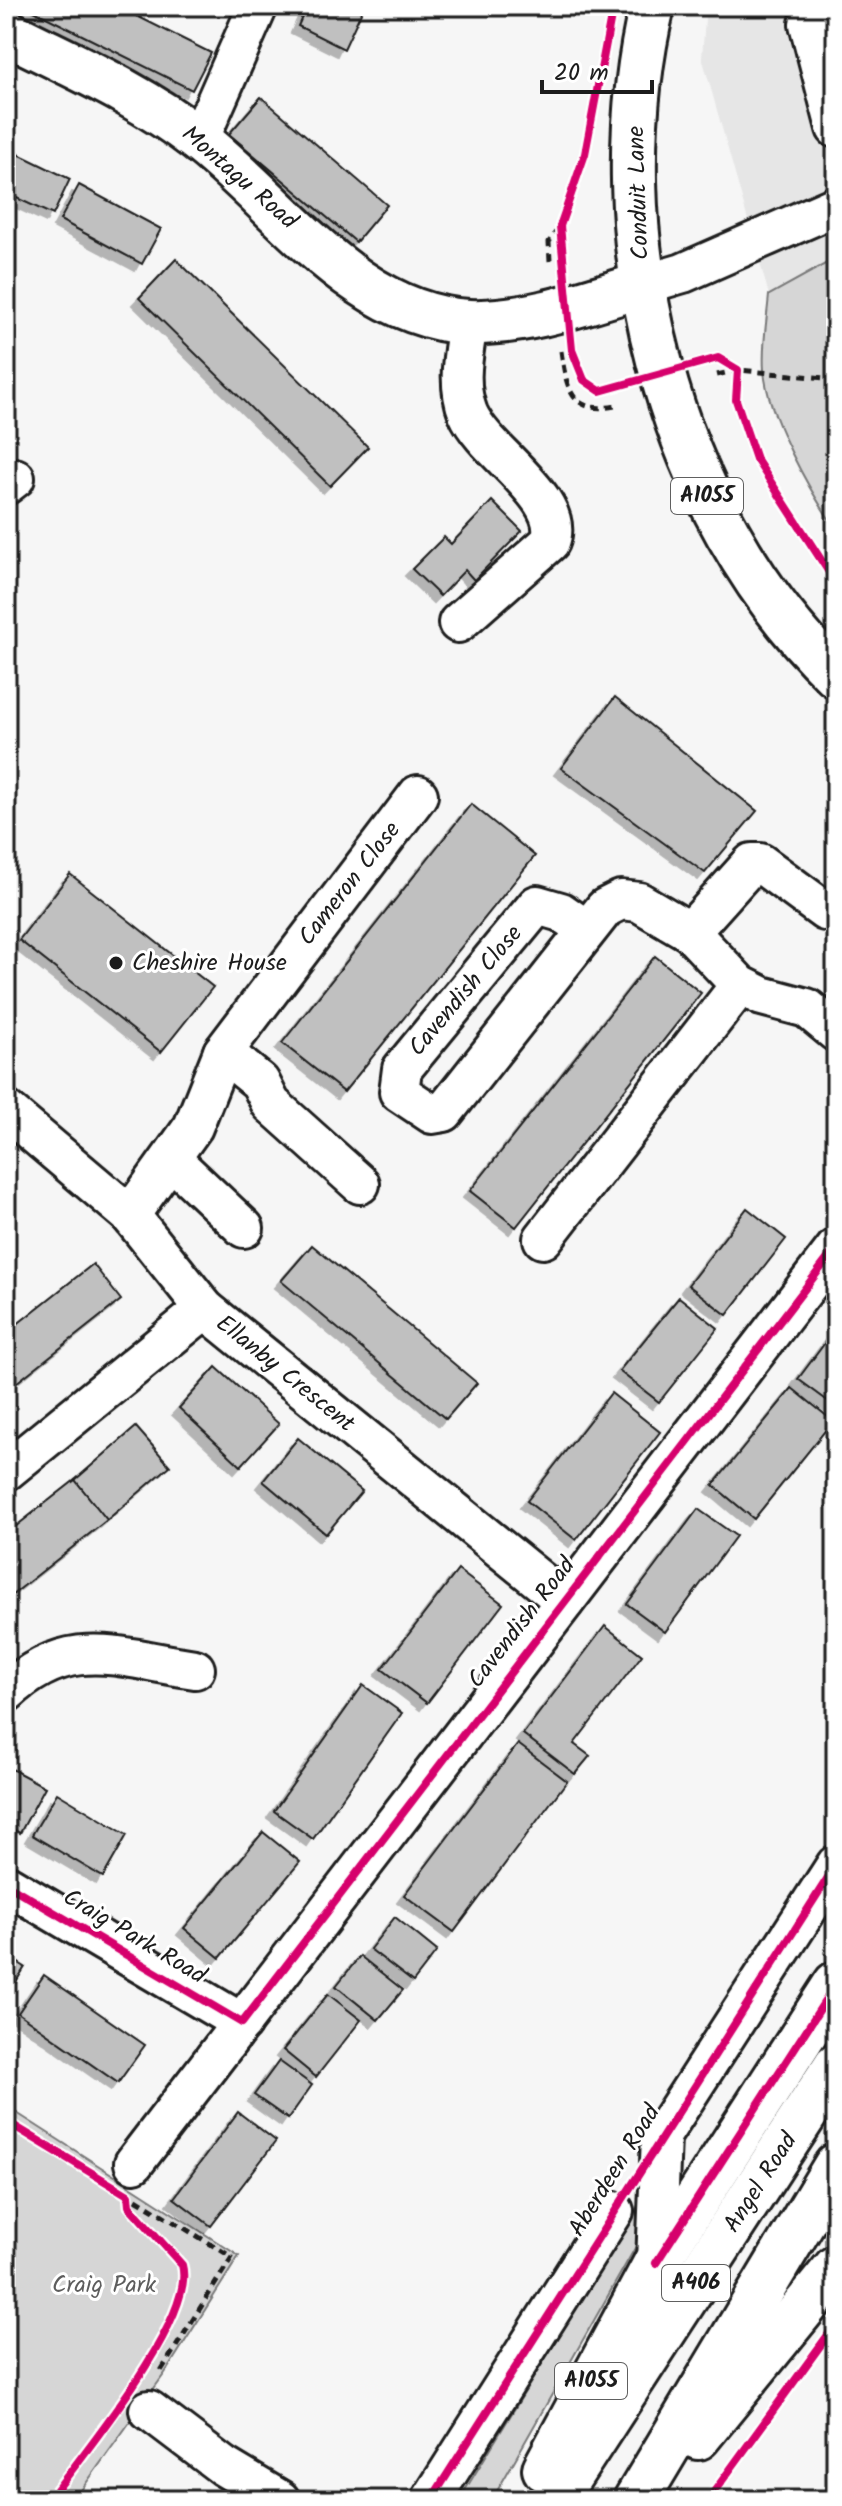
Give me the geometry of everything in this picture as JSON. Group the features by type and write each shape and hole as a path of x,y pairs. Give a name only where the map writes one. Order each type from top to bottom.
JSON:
{"main road":[{"name":"Conduit Lane","path":"642,285 636,108 652,6"},
{"name":"Montagu Road","path":"6,32 142,100 199,140 332,260 374,292 416,313 468,322 539,313 642,285"},
{"name":"A1055","path":"642,285 691,464 757,584 836,675"},
{"name":"A1055","path":"529,2500 656,2263 836,1984"},
{"name":"Angel Road","path":"554,2500 836,2066"},
{"name":"A406","path":"636,2500 836,2166"},
{"path":"645,2500 836,2268"}],"street":[{"path":"199,140 258,6"},
{"path":"814,6 809,24 836,128"},
{"path":"642,285 683,273 836,206"},
{"path":"458,623 550,542 554,532 545,502 482,438 469,415 460,376 468,322"},
{"name":"Cameron Close","path":"130,1215 193,1127 223,1052 418,795"},
{"path":"690,932 752,863 760,863 825,911"},
{"name":"Cavendish Close","path":"587,930 561,912 537,905 402,1069 399,1092 432,1114 444,1112 605,908 621,900 639,902 690,932 740,985 762,996 807,1008 836,1032"},
{"path":"543,1239 740,985"},
{"path":"223,1052 260,1082 271,1104 360,1184"},
{"path":"6,1110 130,1215 193,1289 205,1309"},
{"path":"171,1159 244,1228"},
{"name":"Cavendish Road","path":"131,2179 242,2023 836,1248"},
{"name":"Ellanby Crescent","path":"6,1471 205,1309 565,1601"},
{"path":"6,1693 29,1671 56,1658 85,1653 195,1669"},
{"name":"Aberdeen Road","path":"656,2263 661,2136 836,1865"},
{"name":"Craig Park Road","path":"6,1884 242,2023"},
{"name":"Aberdeen Road","path":"431,2500 614,2211"},
{"path":"154,2414 223,2466 280,2500"}],"path":[{"path":"550,261 549,242 565,212"},
{"path":"560,226 563,243"},
{"path":"561,350 569,391 583,406 599,410 620,405"},
{"path":"726,360 738,374"},
{"path":"717,375 836,379"},
{"path":"129,2206 131,2179"},
{"path":"131,2179 232,2257 156,2378 154,2414"}],"shaded area":[{"path":"706,6 836,6 836,258 769,295 702,57"}],"green space":[{"path":"836,258 836,529 814,495 781,430 767,388 764,342 769,295"},
{"name":"Craig Park","path":"6,2106 239,2256 165,2373 74,2500 6,2500"},
{"path":"643,2198 639,2241 492,2500 459,2500"}],"building":[{"path":"24,6 117,6 211,53 192,90"},
{"path":"307,6 364,6 344,49 298,26"},
{"path":"261,97 387,205 356,242 229,134"},
{"path":"6,148 70,179 53,215 6,193"},
{"path":"79,185 161,229 142,264 60,220"},
{"path":"176,259 368,447 330,486 139,298"},
{"path":"492,501 522,531 474,580 465,570 440,596 412,569 444,537 451,544"},
{"path":"615,697 757,811 705,873 561,768"},
{"path":"471,804 535,856 344,1092 282,1043"},
{"name":"Cheshire House","path":"70,874 213,987 161,1052 19,940"},
{"path":"655,956 701,993 516,1227 470,1191"},
{"path":"747,1208 786,1239 727,1315 688,1285"},
{"path":"312,1245 477,1383 446,1419 281,1281"},
{"path":"93,1264 121,1300 6,1391 6,1333"},
{"path":"679,1297 718,1328 659,1402 619,1371"},
{"path":"836,1328 836,1407 798,1379"},
{"path":"216,1367 279,1424 241,1466 179,1408"},
{"path":"792,1388 833,1421 754,1519 713,1485"},
{"path":"611,1393 660,1432 576,1540 527,1501"},
{"path":"136,1427 170,1466 107,1520 75,1480"},
{"path":"298,1438 362,1491 326,1534 263,1481"},
{"path":"75,1480 107,1520 6,1600 6,1534"},
{"path":"698,1509 736,1536 665,1632 627,1604"},
{"path":"458,1570 503,1604 427,1703 382,1669"},
{"path":"605,1626 642,1655 574,1744 590,1756 575,1774 523,1734"},
{"path":"363,1685 402,1713 313,1839 274,1811"},
{"path":"518,1744 567,1781 454,1932 404,1895"},
{"path":"6,1766 45,1787 20,1833 6,1825"},
{"path":"57,1793 127,1835 103,1877 32,1835"},
{"path":"263,1832 300,1862 220,1958 184,1928"},
{"path":"395,1917 437,1951 413,1982 370,1949"},
{"path":"6,1955 25,1967 6,1998"},
{"path":"360,1956 403,1990 378,2020 336,1986"},
{"path":"44,1975 145,2045 118,2083 18,2013"},
{"path":"328,1994 361,2020 316,2077 283,2050"},
{"path":"279,2061 312,2085 288,2119 254,2095"},
{"path":"238,2112 276,2141 211,2226 174,2198"}],"cycle path":[{"path":"613,6 585,154 560,226 572,350 584,380 600,391 718,358 738,370 736,400 756,459 836,583"},
{"path":"6,1884 242,2023 836,1248"},
{"path":"431,2500 836,1865"},
{"path":"656,2263 836,1984"},
{"path":"6,2121 128,2195 129,2206 182,2265 182,2288 172,2317 155,2350 110,2420 49,2500"},
{"path":"708,2500 836,2324"}],"place":[{"name":"Cheshire House","path":"116,963"}]}
